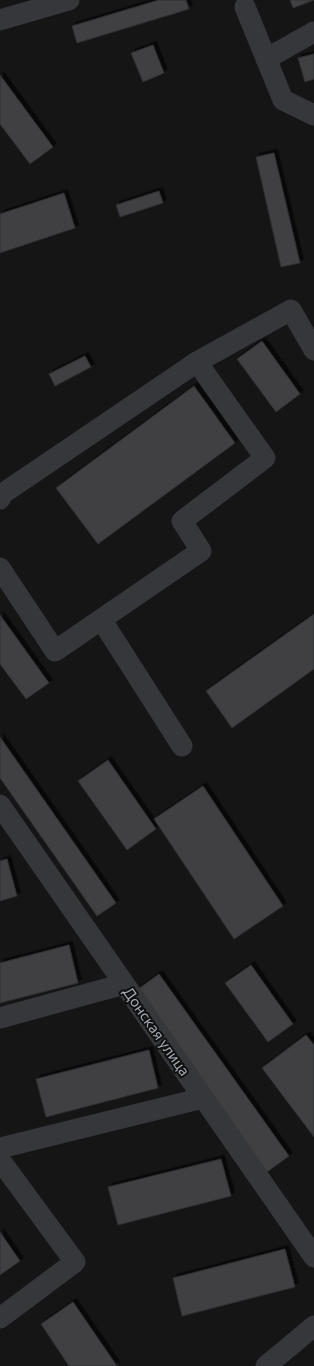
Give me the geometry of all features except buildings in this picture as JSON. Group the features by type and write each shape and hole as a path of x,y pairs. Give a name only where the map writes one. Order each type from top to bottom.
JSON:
{"street":[{"path":"0,20 69,0"},
{"path":"245,7 283,100 314,115"},
{"path":"266,59 314,32"},
{"path":"0,499 2,494 197,362 291,310 314,350"},
{"path":"0,568 55,651 200,551 182,521 265,458 197,362"},
{"path":"101,619 182,746"},
{"name":"Донская улица","path":"0,805 314,1257"},
{"path":"0,1018 124,984"},
{"path":"0,1148 203,1098"},
{"path":"0,1160 6,1181 75,1262 0,1318"},
{"path":"266,1366 314,1326"}]}
